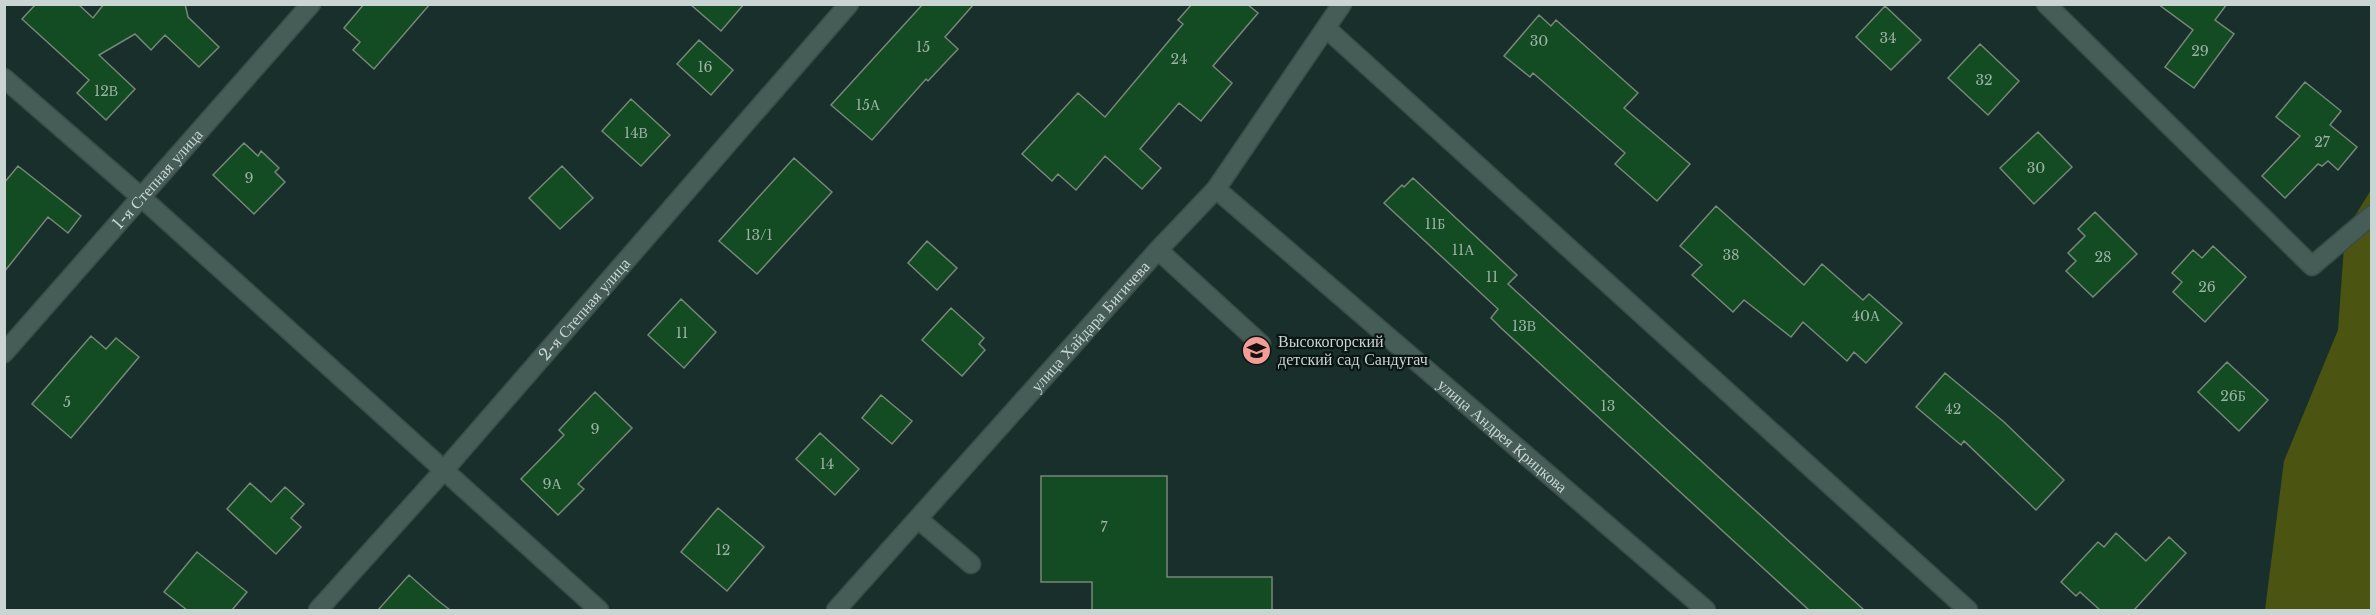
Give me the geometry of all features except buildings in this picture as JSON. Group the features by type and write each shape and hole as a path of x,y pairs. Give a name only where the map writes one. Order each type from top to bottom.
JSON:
{"street":[{"name":"1-я Степная улица","path":"4,353 311,4"},
{"name":"2-я Степная улица","path":"318,610 445,470 849,4"},
{"name":"улица Хайдара Бигичева","path":"836,610 1158,250 1216,189 1342,4"},
{"path":"2049,5 2312,266 2372,215"},
{"path":"1326,28 1968,610"},
{"path":"4,78 141,197 598,610"},
{"name":"улица Андрея Крицкова","path":"1216,189 1707,610"},
{"path":"1158,250 1261,344"},
{"path":"918,519 971,564"}],"green space":[{"path":"2371,190 2371,610 2265,610 2284,461 2338,330 2345,232"}],"place":[{"name":"Высокогорский детский сад Сандугач","path":"1257,350"}]}
